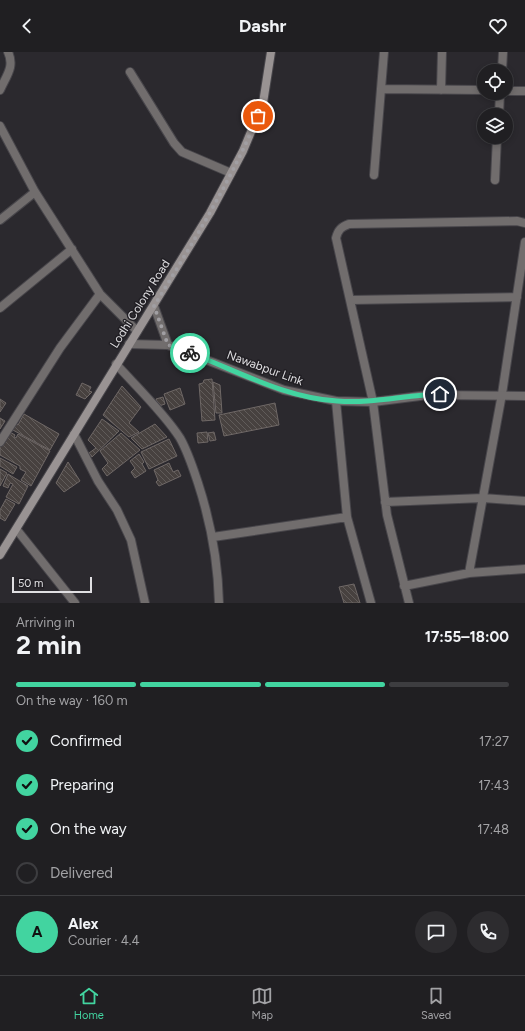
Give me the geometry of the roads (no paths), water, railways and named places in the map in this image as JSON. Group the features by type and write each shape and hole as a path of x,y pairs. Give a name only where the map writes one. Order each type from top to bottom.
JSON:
{"main road":[{"name":"Lodhi Colony Road","path":"0,556 116,364 154,306 210,213 231,173 263,104 271,52"}],"street":[{"path":"0,90 10,72 11,58 8,52"},
{"path":"374,175 384,52"},
{"path":"440,90 442,52"},
{"path":"502,64 503,52"},
{"path":"130,72 174,143 182,152 231,173"},
{"path":"381,89 477,90"},
{"path":"513,91 525,91"},
{"path":"0,126 35,192 100,294 137,331"},
{"path":"495,180 498,144"},
{"path":"0,220 35,192"},
{"path":"409,603 385,502 373,402 336,238 339,229 349,224 509,221 521,221 525,223"},
{"path":"469,573 502,394 525,242"},
{"path":"0,308 72,249"},
{"path":"0,442 60,348 100,294"},
{"path":"351,300 517,298"},
{"path":"154,306 168,345"},
{"name":"Nawabpur Link","path":"130,344 168,345 284,390 336,401 373,402 428,395 502,394 525,396"},
{"path":"116,364 173,428 180,439 196,478 213,537 218,568 219,603"},
{"path":"336,401 347,517 371,603"},
{"path":"74,434 98,481 117,510 130,540 145,603"},
{"path":"385,502 483,498 525,501"},
{"path":"213,537 347,517"},
{"path":"17,530 75,603"},
{"path":"404,586 469,573 525,569"}]}
